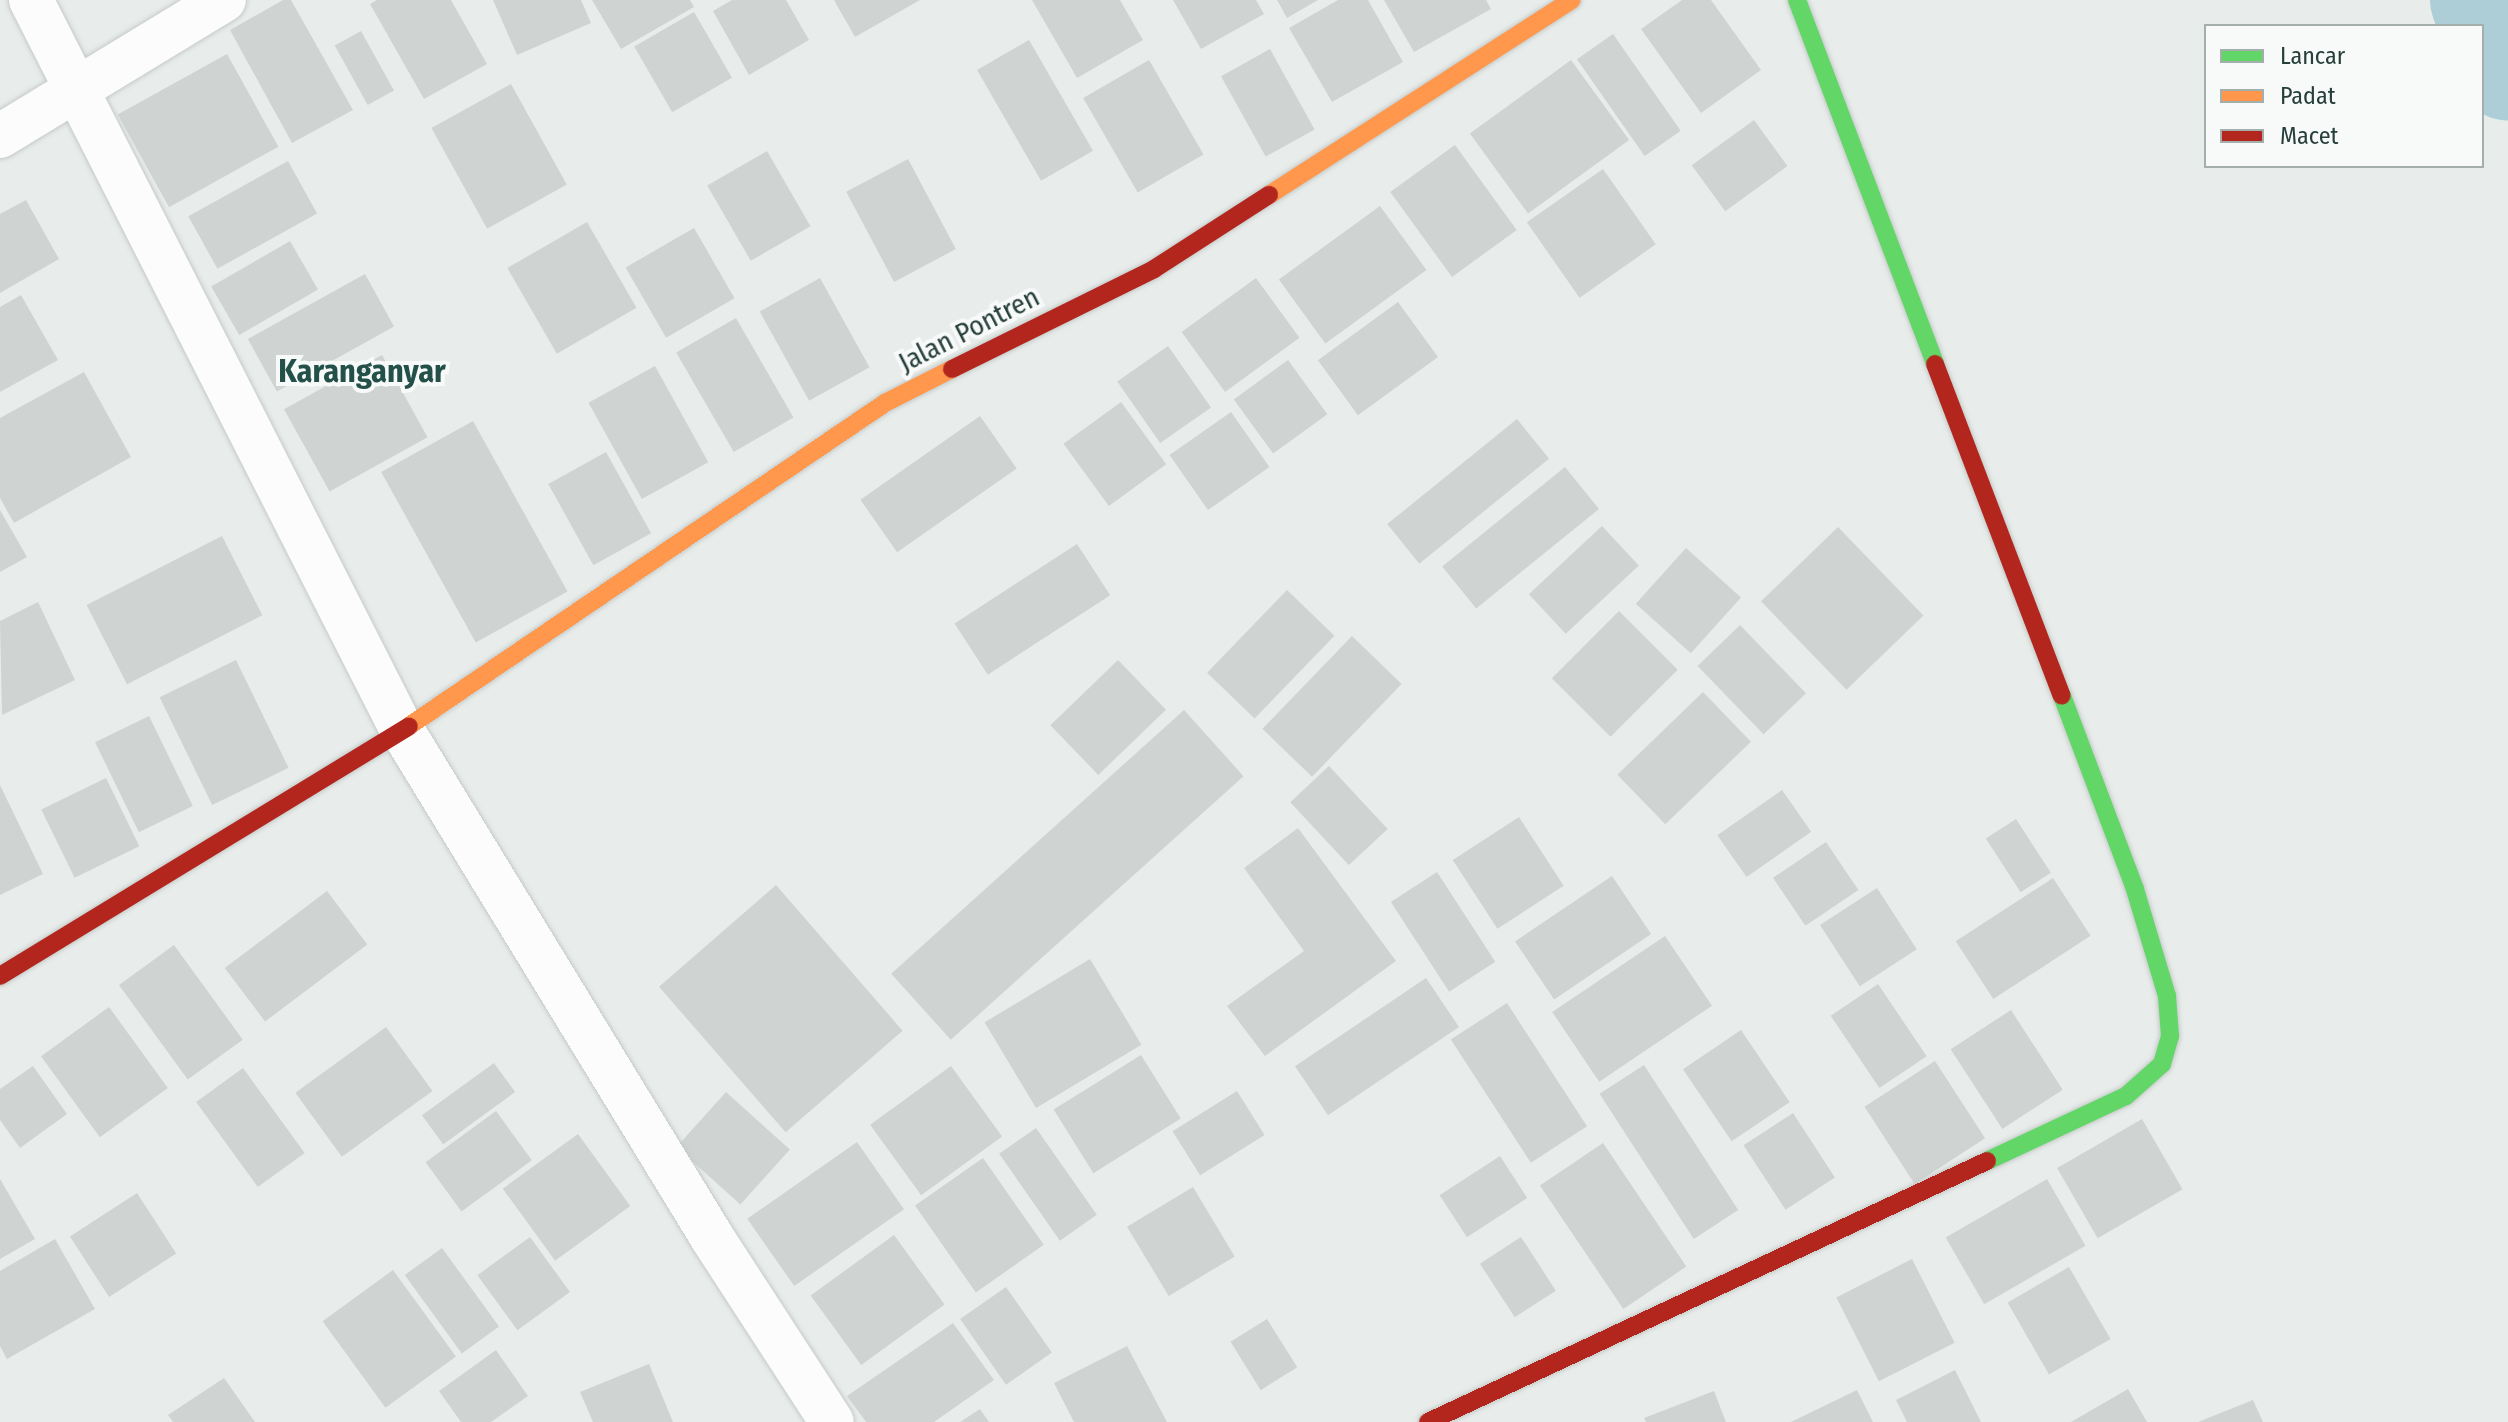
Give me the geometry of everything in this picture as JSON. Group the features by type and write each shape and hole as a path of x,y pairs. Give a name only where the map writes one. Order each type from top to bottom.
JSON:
{"street":[{"path":"31,0 402,730 713,1239 832,1422"},
{"path":"0,136 224,0"},
{"name":"Jalan Pontren","path":"0,976 402,730 885,403 1154,269 1572,0"},
{"path":"1428,1422 2126,1096 2162,1064 2170,1036 2167,996 2135,889 1797,0"}],"building":[{"path":"283,0 291,0 353,110 292,143 230,30"},
{"path":"377,0 451,0 487,64 424,99 370,4"},
{"path":"493,0 581,0 591,23 517,55"},
{"path":"592,0 690,0 694,7 621,49"},
{"path":"732,0 786,0 809,40 749,75 713,11"},
{"path":"834,0 920,0 855,37"},
{"path":"1032,0 1120,0 1143,40 1077,78"},
{"path":"1173,0 1256,0 1264,14 1201,49"},
{"path":"1277,0 1318,0 1287,18"},
{"path":"1338,0 1368,0 1403,62 1332,102 1289,28"},
{"path":"1384,0 1486,0 1491,9 1414,52"},
{"path":"1682,0 1711,0 1761,70 1701,113 1641,29"},
{"path":"694,12 732,78 672,112 634,46"},
{"path":"361,31 394,90 368,105 335,46"},
{"path":"1613,34 1681,131 1645,156 1577,59"},
{"path":"1029,40 1093,151 1041,181 977,70"},
{"path":"1270,49 1315,129 1266,157 1221,76"},
{"path":"227,54 278,147 169,207 118,115"},
{"path":"1149,60 1204,154 1138,192 1083,98"},
{"path":"1571,60 1629,140 1528,214 1470,133"},
{"path":"511,84 567,185 487,229 431,128"},
{"path":"1754,120 1788,166 1725,211 1692,165"},
{"path":"1455,145 1517,230 1452,277 1390,192"},
{"path":"767,151 811,226 751,261 707,186"},
{"path":"908,159 956,249 894,282 846,192"},
{"path":"288,161 317,213 217,269 188,216"},
{"path":"1603,169 1656,244 1580,298 1527,222"},
{"path":"26,200 59,259 0,293 0,214"},
{"path":"1380,206 1426,270 1325,343 1279,279"},
{"path":"587,222 636,308 557,354 507,268"},
{"path":"694,228 734,298 666,338 626,268"},
{"path":"290,241 318,289 239,335 211,286"},
{"path":"365,274 394,326 277,391 248,339"},
{"path":"820,278 869,367 809,401 760,311"},
{"path":"1256,278 1299,338 1225,392 1182,332"},
{"path":"21,295 58,360 0,392 0,307"},
{"path":"1398,302 1438,357 1358,415 1318,360"},
{"path":"736,318 794,418 734,452 676,352"},
{"path":"1168,346 1211,407 1160,443 1117,382"},
{"path":"382,355 428,437 330,492 284,409"},
{"path":"1288,360 1327,414 1273,454 1234,399"},
{"path":"655,366 708,462 642,499 589,403"},
{"path":"84,372 131,457 14,523 0,498 0,418"},
{"path":"1121,402 1166,464 1109,506 1064,444"},
{"path":"1231,412 1269,467 1208,510 1170,455"},
{"path":"980,416 1017,468 897,552 860,500"},
{"path":"1517,419 1549,459 1419,564 1387,524"},
{"path":"473,421 568,592 476,642 381,472"},
{"path":"606,452 651,533 593,565 548,484"},
{"path":"1565,467 1599,509 1476,608 1442,566"},
{"path":"0,510 27,557 0,572"},
{"path":"1602,526 1639,565 1566,634 1529,594"},
{"path":"1838,527 1923,615 1846,690 1761,601"},
{"path":"222,536 262,615 127,684 87,605"},
{"path":"1077,544 1110,595 988,675 955,624"},
{"path":"1686,548 1741,598 1691,653 1636,604"},
{"path":"1287,590 1334,636 1255,719 1207,673"},
{"path":"38,602 75,680 2,715 0,621"},
{"path":"1619,611 1678,670 1611,737 1552,678"},
{"path":"1740,625 1806,693 1764,734 1698,666"},
{"path":"1352,636 1402,684 1312,777 1262,729"},
{"path":"236,660 289,768 212,805 160,697"},
{"path":"1118,660 1166,710 1098,775 1050,725"},
{"path":"1703,692 1751,742 1665,824 1617,775"},
{"path":"1184,710 1244,776 951,1040 891,974"},
{"path":"149,716 193,806 139,832 95,742"},
{"path":"1329,766 1388,829 1349,865 1290,802"},
{"path":"106,778 139,846 75,878 41,810"},
{"path":"0,785 43,874 0,895"},
{"path":"1782,790 1811,832 1747,877 1717,835"},
{"path":"1519,817 1564,886 1497,929 1453,860"},
{"path":"2016,819 2051,873 2021,892 1986,839"},
{"path":"1298,828 1396,961 1265,1056 1227,1006 1304,951 1244,868"},
{"path":"1826,842 1858,890 1805,926 1773,878"},
{"path":"1437,872 1495,962 1449,992 1391,902"},
{"path":"1612,876 1651,934 1554,999 1515,941"},
{"path":"2053,878 2091,936 1993,999 1956,941"},
{"path":"776,885 903,1031 786,1132 659,987"},
{"path":"1877,888 1917,949 1860,986 1820,925"},
{"path":"327,891 367,945 265,1022 225,968"},
{"path":"1665,936 1712,1006 1599,1082 1552,1012"},
{"path":"174,945 243,1040 188,1080 119,985"},
{"path":"1090,959 1142,1045 1036,1108 985,1022"},
{"path":"1426,978 1459,1027 1328,1115 1295,1066"},
{"path":"1878,984 1927,1056 1879,1088 1831,1016"},
{"path":"1507,1003 1587,1126 1531,1163 1451,1039"},
{"path":"109,1007 168,1088 100,1137 41,1056"},
{"path":"2011,1010 2063,1090 2002,1129 1951,1049"},
{"path":"386,1027 432,1091 342,1157 295,1093"},
{"path":"1741,1030 1790,1102 1732,1141 1683,1069"},
{"path":"1141,1055 1181,1119 1093,1173 1054,1110"},
{"path":"1935,1061 1985,1138 1915,1184 1865,1107"},
{"path":"494,1063 515,1092 443,1144 422,1115"},
{"path":"1644,1065 1738,1210 1694,1239 1600,1094"},
{"path":"33,1066 67,1114 20,1148 0,1120 0,1089"},
{"path":"951,1066 1002,1136 921,1195 870,1125"},
{"path":"243,1068 305,1153 258,1187 196,1102"},
{"path":"1237,1091 1265,1135 1200,1175 1173,1131"},
{"path":"726,1092 790,1150 740,1205 676,1147"},
{"path":"496,1111 532,1160 461,1211 426,1162"},
{"path":"1793,1113 1835,1178 1785,1210 1744,1145"},
{"path":"2142,1119 2182,1189 2098,1238 2057,1168"},
{"path":"1036,1128 1097,1215 1060,1241 999,1154"},
{"path":"578,1134 630,1206 555,1261 503,1189"},
{"path":"857,1142 904,1209 794,1286 747,1219"},
{"path":"1603,1143 1686,1267 1623,1309 1540,1185"},
{"path":"1500,1156 1527,1198 1467,1237 1440,1195"},
{"path":"983,1158 1044,1245 976,1292 915,1206"},
{"path":"0,1179 35,1239 0,1259"},
{"path":"2047,1179 2086,1246 1984,1304 1946,1238"},
{"path":"1193,1187 1235,1256 1169,1296 1127,1227"},
{"path":"137,1193 176,1253 109,1297 70,1237"},
{"path":"894,1235 945,1305 861,1365 811,1296"},
{"path":"530,1237 570,1292 517,1330 477,1275"},
{"path":"1521,1237 1556,1291 1515,1317 1480,1264"},
{"path":"55,1239 95,1309 7,1359 0,1346 0,1271"},
{"path":"442,1248 499,1326 462,1354 405,1275"},
{"path":"1912,1259 1955,1343 1879,1381 1836,1298"},
{"path":"2069,1267 2110,1339 2049,1374 2008,1302"},
{"path":"393,1270 456,1357 386,1408 323,1321"},
{"path":"1006,1287 1052,1353 1006,1385 960,1319"},
{"path":"1267,1319 1297,1367 1261,1390 1231,1342"},
{"path":"953,1323 994,1380 934,1422 866,1422 847,1396"},
{"path":"1127,1346 1167,1422 1074,1422 1054,1383"},
{"path":"496,1350 528,1396 491,1422 461,1422 439,1391"},
{"path":"649,1364 673,1422 593,1422 580,1392"},
{"path":"1955,1370 1981,1422 1907,1422 1896,1400"},
{"path":"224,1378 255,1422 173,1422 168,1415"},
{"path":"2128,1389 2147,1422 2071,1422"},
{"path":"1857,1390 1873,1422 1791,1422"},
{"path":"1714,1391 1726,1422 1646,1422 1644,1418"},
{"path":"2253,1400 2263,1422 2198,1422"},
{"path":"980,1409 989,1422 960,1422"}],"waterway":[{"path":"2483,0 2508,67"}],"traffic: fast":[{"path":"1797,0 1935,364"},
{"path":"1987,1161 2126,1096 2162,1064 2170,1036 2167,996 2135,889 2062,696"}],"traffic: slow":[{"path":"1269,195 1572,0"},
{"path":"409,726 885,403 952,369"}],"traffic: jam":[{"path":"952,369 1154,269 1269,195"},
{"path":"1935,364 2062,696"},
{"path":"0,976 409,726"},
{"path":"1428,1422 1987,1161"}],"district":[{"name":"Karanganyar","path":"362,371"}]}
